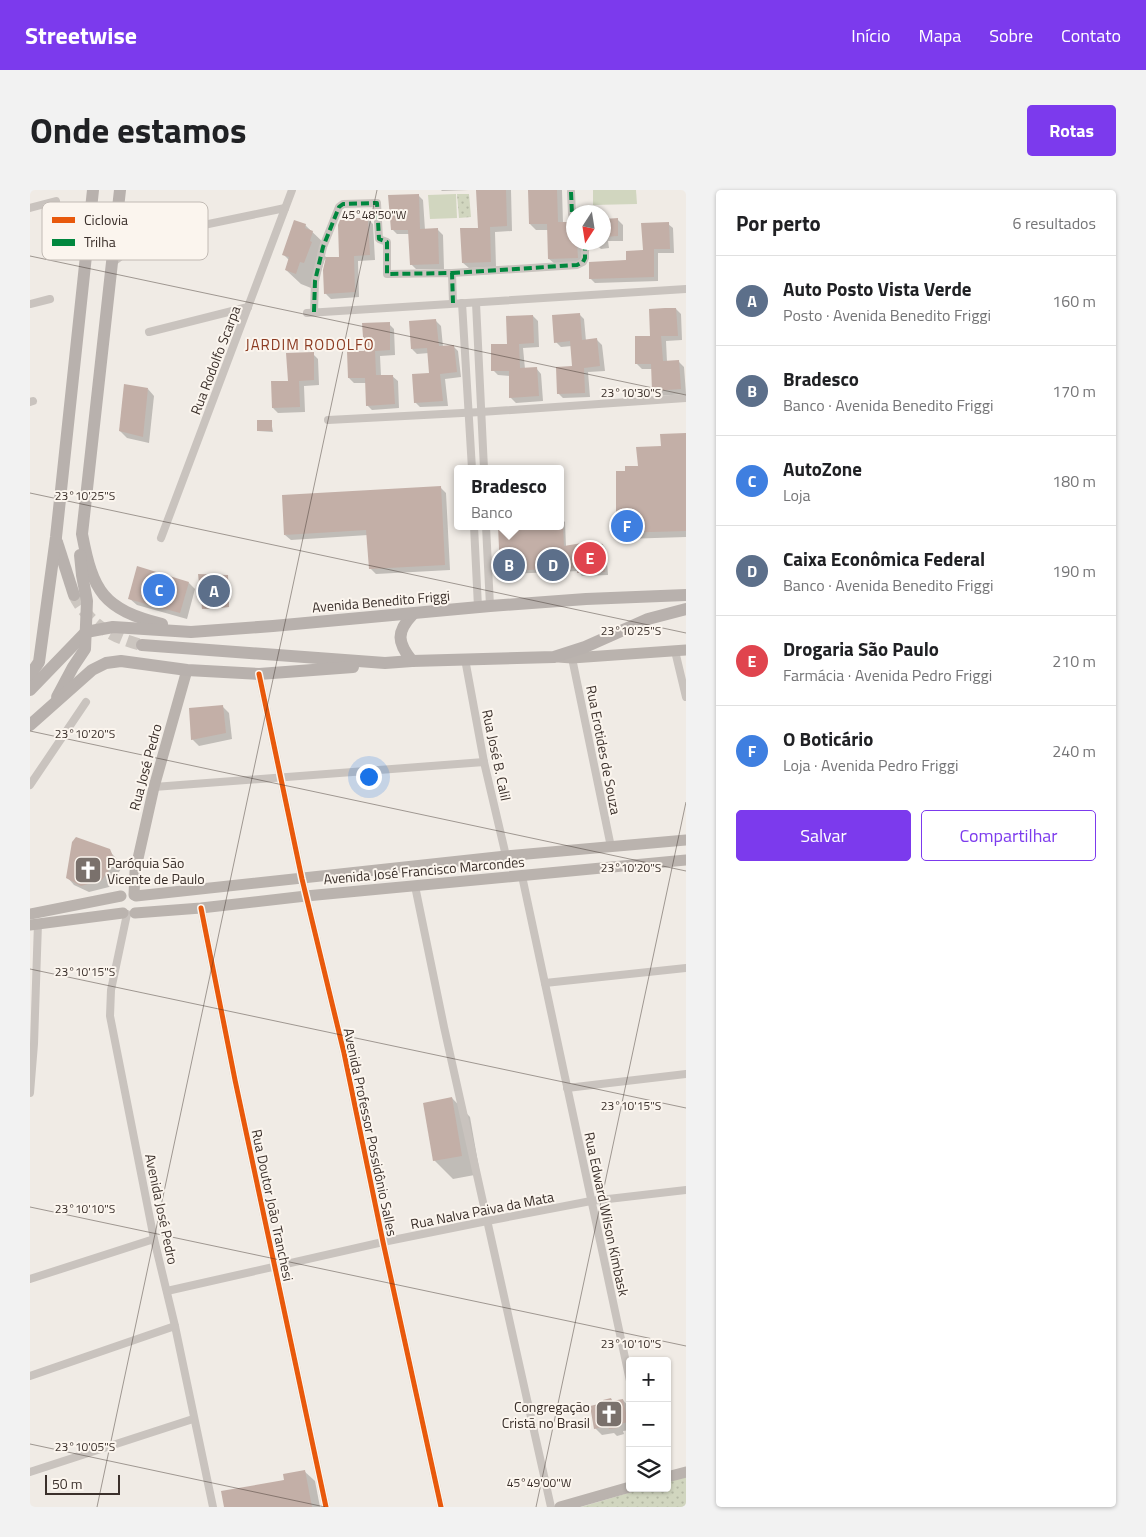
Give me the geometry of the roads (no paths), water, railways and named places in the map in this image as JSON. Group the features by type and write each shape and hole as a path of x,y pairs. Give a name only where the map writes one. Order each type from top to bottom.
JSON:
{"main road":[{"path":"30,675 38,662 56,537 86,260"},
{"path":"54,703 85,649 87,601 80,559 112,260"},
{"path":"82,534 91,573 98,588 109,600 128,613 145,620 191,632"},
{"path":"56,537 74,595"},
{"name":"Avenida Benedito Friggi","path":"191,632 413,614 484,606 574,600 686,596"},
{"path":"30,725 92,670 106,663 122,661 187,670 259,674 412,661 554,657 585,647 648,619 686,609"},
{"path":"412,661 404,651 400,641 401,631 405,622 413,614"},
{"path":"30,690 86,632 113,627 191,632"},
{"path":"142,645 385,663"}],"street":[{"name":"Rua Rodolfo Scarpa","path":"162,538 292,190"},
{"path":"570,192 571,205"},
{"path":"585,250 583,262 577,265 452,273 387,274 387,242 379,239 377,203 343,204 339,207 323,247 315,281 311,313 686,289"},
{"path":"208,224 285,208"},
{"path":"111,264 116,260"},
{"path":"452,273 453,303"},
{"path":"30,304 50,299"},
{"path":"462,303 472,465"},
{"path":"476,303 484,465"},
{"path":"149,332 248,307"},
{"path":"328,420 686,398"},
{"path":"474,530 484,606"},
{"path":"484,606 486,530"},
{"path":"554,657 572,658 681,651 686,697"},
{"name":"Rua Erotides de Souza","path":"572,658 611,847"},
{"name":"Rua José B. Calil","path":"465,659 484,762 506,856"},
{"name":"Rua José Pedro","path":"129,895 154,787 187,670"},
{"name":"Avenida Professor Possidônio Salles","path":"259,674 302,879 344,1053 382,1242 441,1507"},
{"path":"30,784 86,702"},
{"path":"154,787 484,762"},
{"name":"Avenida José Francisco Marcondes","path":"33,920 129,895 302,879 506,856 686,840"},
{"name":"Avenida José Francisco Marcondes","path":"33,920 201,908 306,896 686,860"},
{"name":"Rua Edward Wilson Kimbask","path":"522,876 626,1363"},
{"path":"415,886 551,1507"},
{"path":"129,895 139,906 128,913 118,907 118,903 129,895"},
{"name":"Rua Doutor João Tranchesi","path":"201,908 326,1507"},
{"name":"Avenida José Pedro","path":"128,913 111,990 110,1016 154,1238 213,1507"},
{"path":"30,1093 33,920"},
{"path":"545,983 686,968"},
{"path":"567,1088 686,1074"},
{"name":"Rua Nalva Paiva da Mata","path":"167,1291 382,1242 487,1221 592,1201 686,1190"},
{"path":"30,1279 154,1238"},
{"path":"30,1376 174,1326"},
{"path":"30,1472 193,1419"},
{"path":"671,1476 686,1472"},
{"path":"560,1507 626,1488"}],"tunnel":[{"path":"74,595 86,614 102,628 121,638 142,645"}],"place":[{"name":"O Boticário","path":"627,526"},
{"name":"Drogaria São Paulo","path":"590,558"},
{"name":"Bradesco","path":"509,565"},
{"name":"Caixa Econômica Federal","path":"553,565"},
{"name":"AutoZone","path":"159,590"},
{"name":"Auto Posto Vista Verde","path":"214,591"},
{"name":"Paróquia São Vicente de Paulo","path":"88,870"},
{"name":"Congregação Cristã no Brasil","path":"609,1414"}],"district":[{"name":"JARDIM RODOLFO","path":"310,344"}]}
